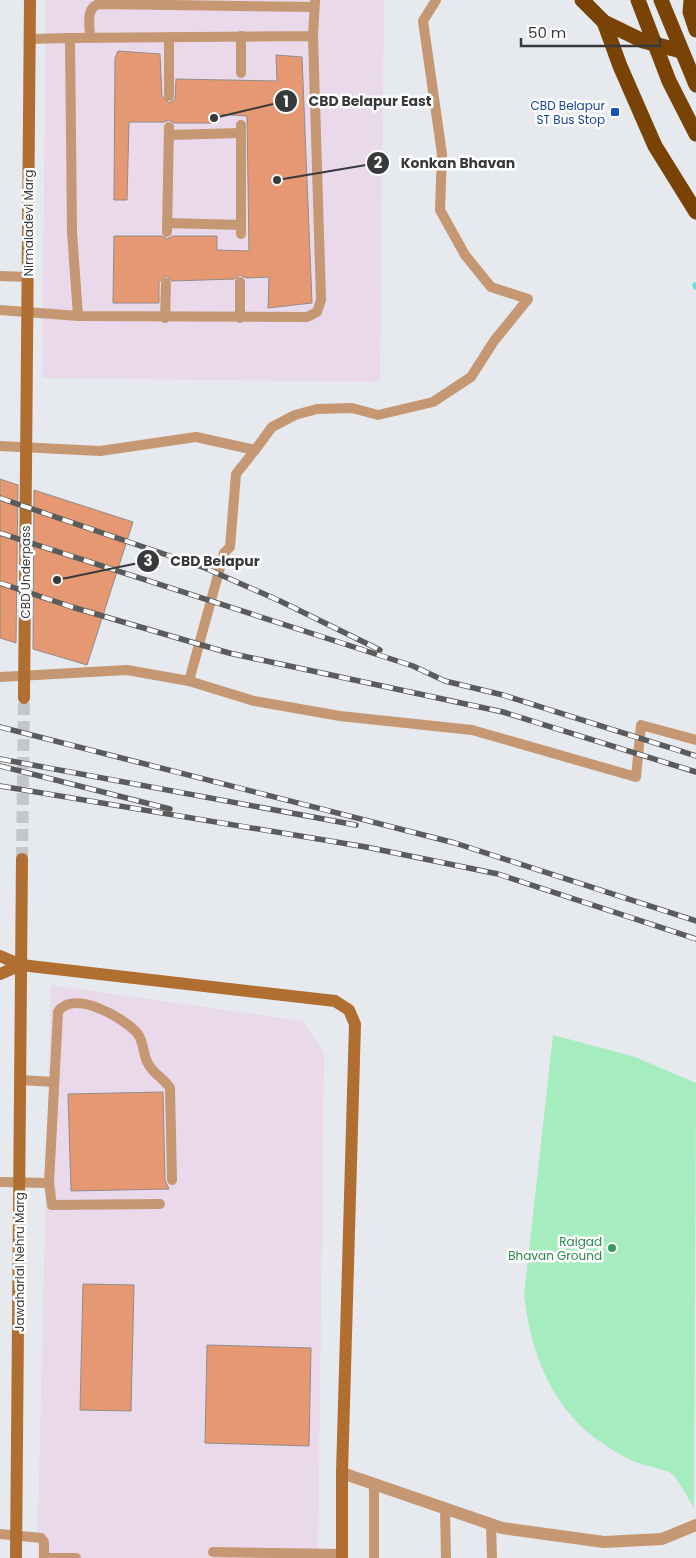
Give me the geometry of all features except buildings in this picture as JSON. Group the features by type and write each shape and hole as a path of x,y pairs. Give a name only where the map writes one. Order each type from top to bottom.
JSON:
{"highway":[{"path":"582,0 604,22 643,41 681,51"},
{"path":"638,0 669,81 696,134"},
{"path":"660,0 696,85"},
{"path":"691,0 690,12 696,30"},
{"path":"604,22 620,66 651,138 696,212"}],"street":[{"name":"Nirmaladevi Marg","path":"26,446 30,0"},
{"name":"CBD Underpass","path":"24,698 26,446"},
{"path":"21,965 22,859"},
{"path":"0,956 21,965 335,1001 349,1010 354,1024 342,1473 342,1556"},
{"path":"0,974 21,965"},
{"name":"Jawaharlal Nehru Marg","path":"16,1558 21,965"},
{"path":"342,1473 502,1528 604,1542 662,1539 696,1525"}],"lane":[{"path":"189,681 224,553 230,547 236,474 272,427 295,415 317,408 352,408 378,415 433,402 471,377 494,341 528,299 491,287 465,255 440,210 442,154 424,21 436,0"},
{"path":"0,310 78,316 165,318 307,317 317,312 321,300 313,36 315,3 99,4 93,6 90,10 90,38"},
{"path":"241,73 242,36"},
{"path":"30,39 313,36"},
{"path":"169,37 169,96"},
{"path":"70,38 72,232 78,316"},
{"path":"241,129 241,230 167,228 169,131 241,129"},
{"path":"0,276 28,277"},
{"path":"240,282 240,318"},
{"path":"165,318 166,283"},
{"path":"0,446 100,451 196,437 255,450"},
{"path":"0,677 24,678 127,670 189,681 254,701 330,714 472,730 636,777 641,725 696,740"},
{"path":"160,1204 52,1205 49,1183 54,1082 58,1012 62,1006 72,1002 99,1007 137,1033 148,1065 163,1078 170,1088 172,1180"},
{"path":"21,1080 54,1082"},
{"path":"0,1182 49,1183"},
{"path":"374,1484 374,1558"},
{"path":"445,1509 446,1558"},
{"path":"491,1525 492,1558"},
{"path":"0,1534 41,1538 44,1542 44,1558 76,1558"},
{"path":"213,1552 342,1556"}],"shaded area":[{"path":"46,0 384,0 380,382 42,378"},
{"path":"51,985 303,1021 324,1053 318,1558 37,1558"}],"green space":[{"name":"Raigad Bhavan Ground","path":"553,1035 635,1057 696,1083 694,1508 671,1473 638,1463 619,1454 589,1433 573,1417 559,1400 548,1381 532,1339 524,1295"}],"tunnel":[{"path":"22,859 24,698"}],"railway":[{"path":"0,498 205,568 280,601 380,650"},
{"path":"0,533 413,666 445,681 503,695 696,756"},
{"path":"0,583 72,607 229,653 503,712 696,772"},
{"path":"0,727 455,843 696,921"},
{"path":"0,759 356,825"},
{"path":"0,766 170,809"},
{"path":"0,786 366,847 498,874 696,939"}],"place":[{"name":"CBD Belapur ST Bus Stop","path":"615,112"},
{"name":"CBD Belapur East","path":"214,118"},
{"name":"Konkan Bhavan","path":"277,180"},
{"name":"CBD Belapur","path":"57,580"},
{"name":"Raigad Bhavan Ground","path":"612,1248"}]}
